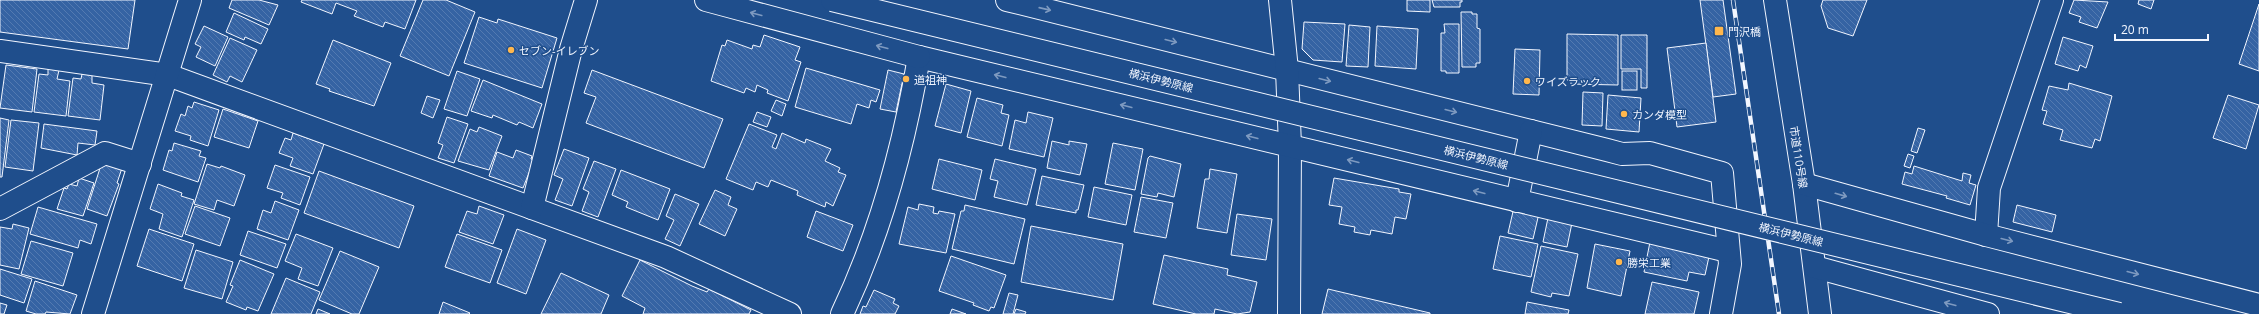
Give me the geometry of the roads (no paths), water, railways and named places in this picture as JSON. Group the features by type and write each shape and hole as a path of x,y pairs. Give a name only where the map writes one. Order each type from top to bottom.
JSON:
{"street":[{"path":"93,314 190,0"},
{"path":"532,208 571,49 586,0"},
{"path":"706,0 919,57 1728,252"},
{"name":"横浜伊勢原線","path":"832,0 2119,314"},
{"path":"1007,0 1622,154 1650,153 1722,173 1730,264 1721,314"},
{"path":"1280,0 1287,70 1290,146 1289,314"},
{"name":"市道110号線","path":"1775,0 1804,184 1820,314"},
{"path":"1986,235 1989,188 2052,0"},
{"path":"0,51 168,75 666,257 790,314"},
{"path":"842,314 860,275 883,214 902,144 919,57"},
{"path":"1517,201 1531,131"},
{"path":"0,209 105,153 140,164"},
{"path":"1804,184 1986,235 2259,305"},
{"path":"1815,267 1988,314"}],"railway":[{"path":"1733,0 1779,314"}],"place":[{"name":"門沢橋","path":"1719,31"},
{"name":"セブン-イレブン","path":"511,50"},
{"name":"道祖神","path":"906,79"},
{"name":"ワイズラック","path":"1527,81"},
{"name":"カンダ模型","path":"1624,114"},
{"name":"勝栄工業","path":"1619,262"}]}
